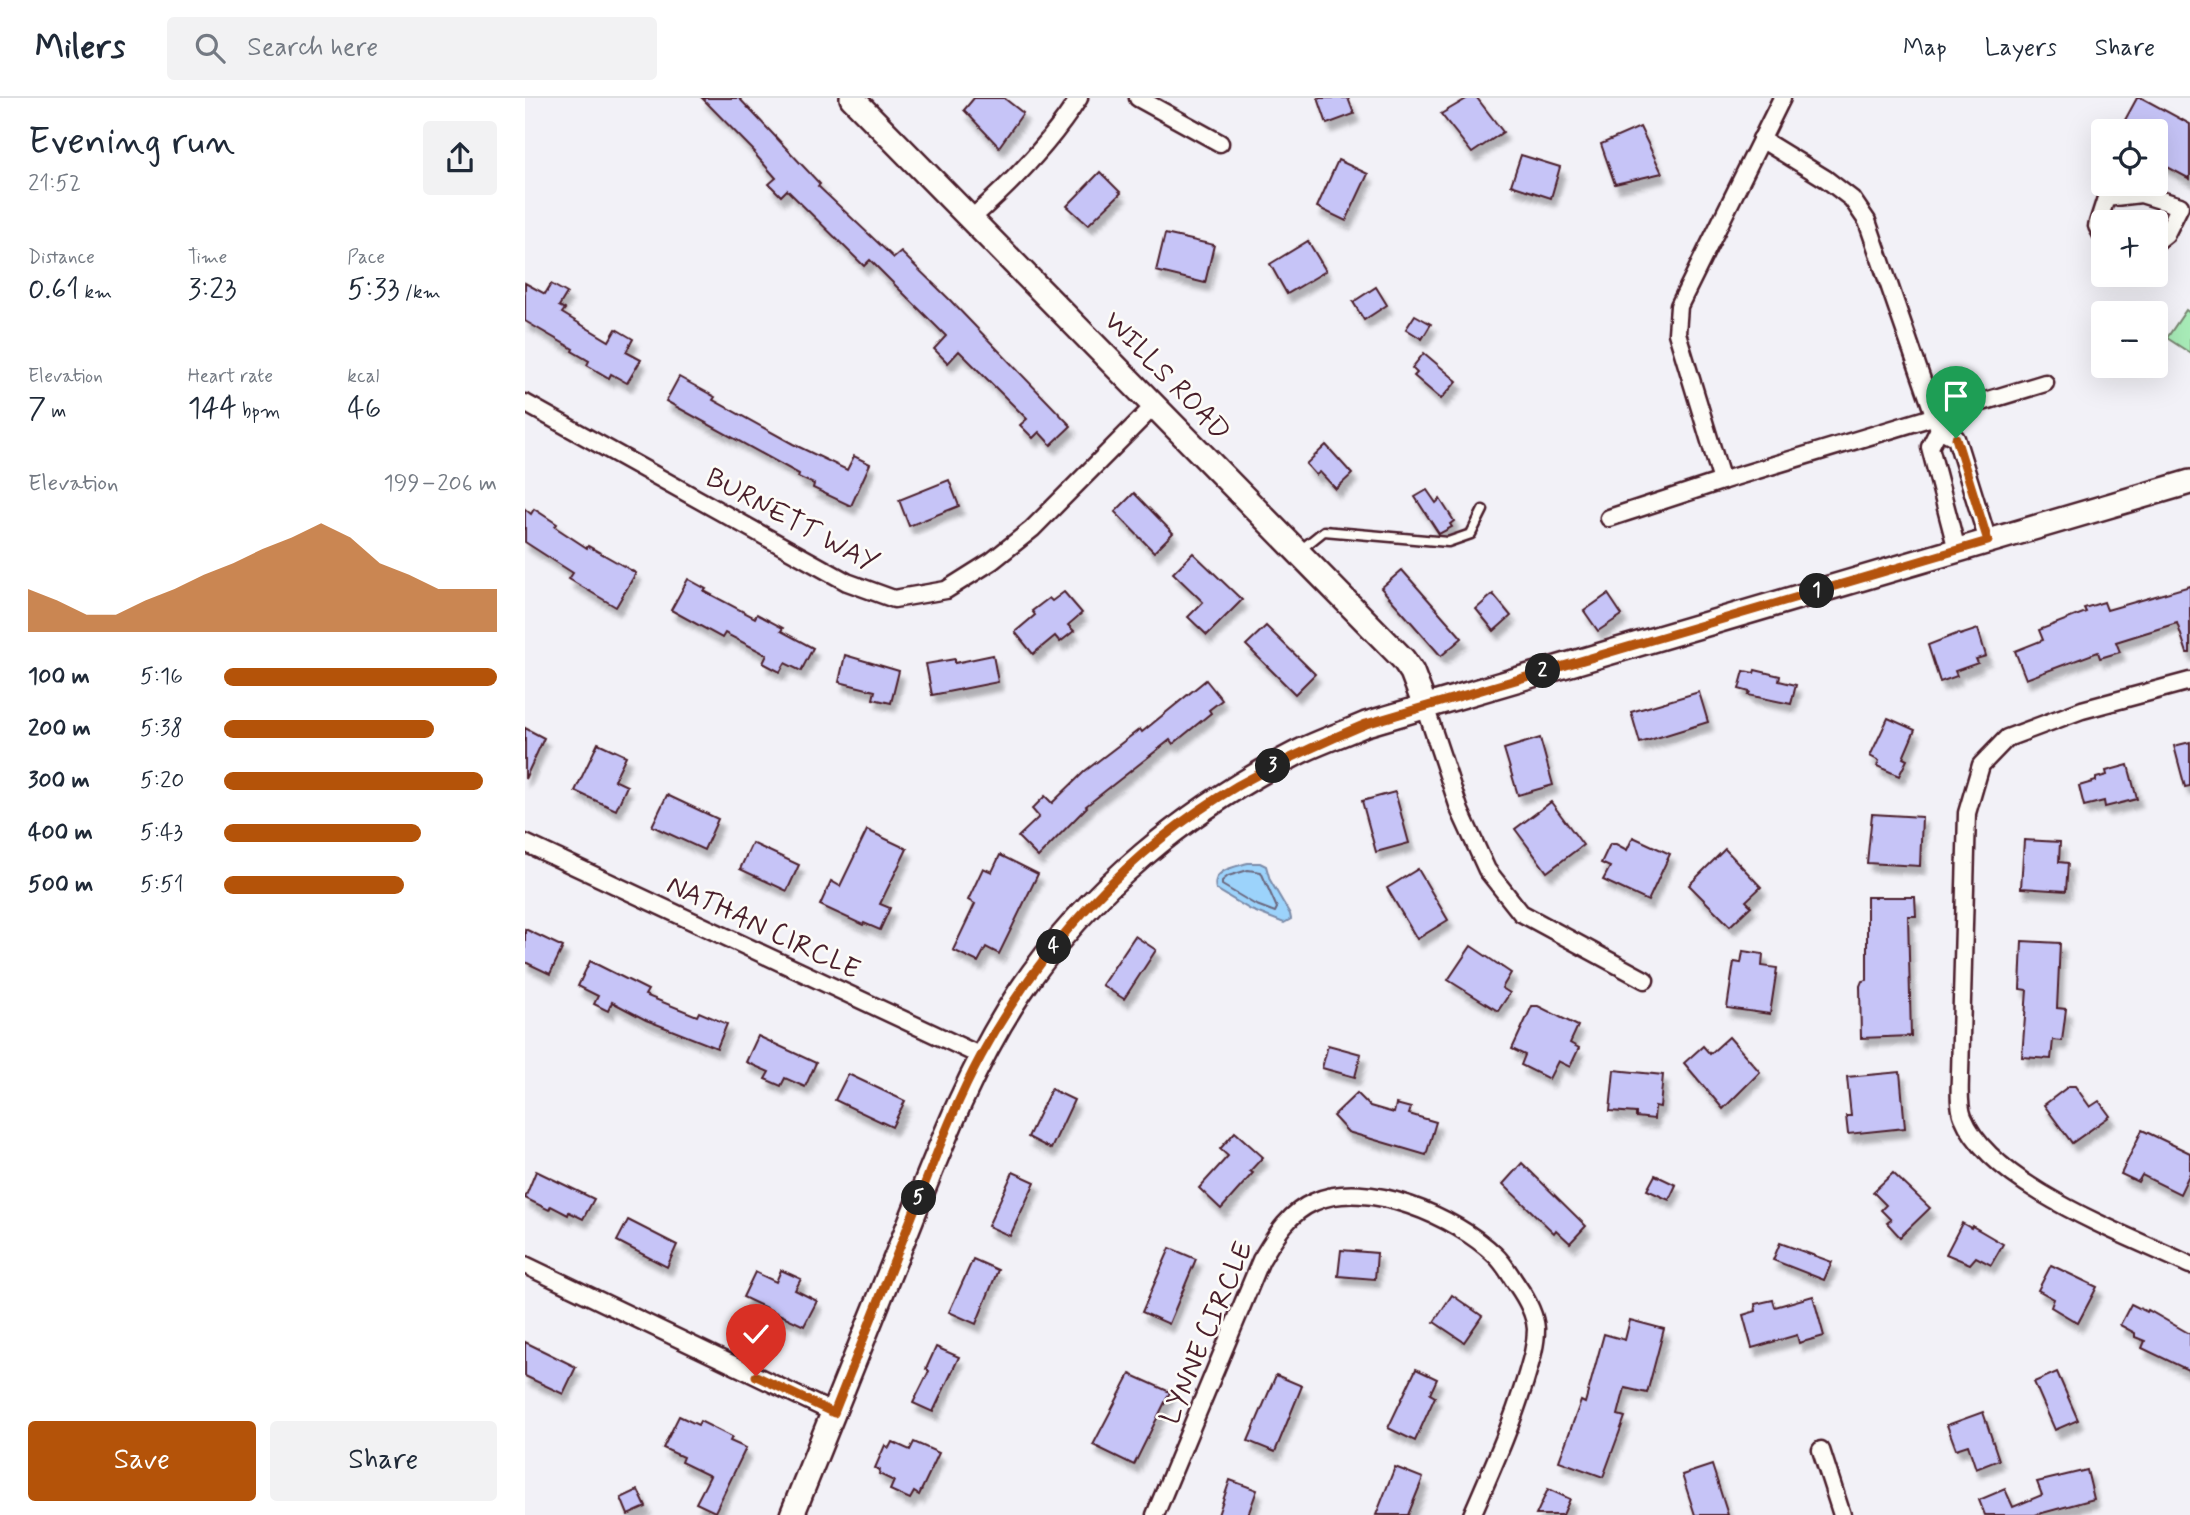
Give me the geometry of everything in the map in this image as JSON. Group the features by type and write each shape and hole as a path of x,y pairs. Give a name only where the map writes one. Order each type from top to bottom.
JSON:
{"street":[{"path":"972,218 1008,186 1040,152 1079,98"},
{"path":"1138,98 1220,144"},
{"path":"1721,481 1677,333 1679,306 1782,98"},
{"name":"WILLS ROAD","path":"861,104 1403,659 1412,672 1426,706"},
{"path":"1761,139 1826,178 1852,199 1867,221 1937,423 1956,438 1988,541"},
{"path":"2102,210 2106,198 2141,194 2185,209 2168,231"},
{"path":"1609,518 1721,481 1937,423 2045,383"},
{"name":"BURNETT WAY","path":"525,403 847,582 894,599 946,590 992,561 1032,529 1155,405"},
{"path":"1937,423 1930,447 1957,550"},
{"path":"792,1515 950,1121 981,1056 1021,991 1066,932 1117,877 1174,829 1235,788 1299,752 1366,724 2190,482"},
{"path":"2190,681 2082,710 2007,738 1981,765 1968,813 1960,1073 1962,1115 1980,1145 2012,1173 2065,1206 2190,1265"},
{"path":"1426,706 1460,811 1487,870 1521,913 1645,981"},
{"name":"NATHAN CIRCLE","path":"525,843 981,1056"},
{"name":"LYNNE CIRCLE","path":"1155,1515 1261,1260 1279,1230 1299,1211 1314,1202 1328,1197 1357,1195 1398,1201 1462,1229 1496,1256 1528,1302 1536,1326 1533,1354 1514,1417 1472,1515"},
{"path":"525,1265 834,1413"},
{"path":"1821,1450 1842,1515"}],"lane":[{"path":"1299,552 1324,531 1448,542 1471,534 1483,510"}],"green space":[{"path":"2186,310 2190,313 2190,353 2168,337"}],"water":[{"path":"1248,863 1266,866 1270,880 1291,919 1284,923 1251,910 1216,889 1215,883 1220,873"}],"building":[{"path":"702,98 739,98 820,184 818,186 894,258 901,252 1071,426 1051,445 1039,432 1033,438 1020,425 1027,419 959,351 948,363 934,349 946,336 870,260 864,266 787,190 781,196 769,184 776,178 755,152"},
{"path":"974,98 1004,98 1023,113 999,147 964,110"},
{"path":"1318,98 1348,98 1354,114 1327,124"},
{"path":"1468,98 1477,98 1503,132 1472,153 1441,114"},
{"path":"2137,98 2142,98 2190,124 2190,179 2168,167 2168,119 2126,119"},
{"path":"1640,127 1662,173 1615,184 1601,144"},
{"path":"1521,155 1560,167 1551,198 1511,185"},
{"path":"1338,160 1368,174 1346,221 1317,207"},
{"path":"1100,172 1121,193 1088,225 1067,206"},
{"path":"1165,234 1214,245 1205,283 1156,271"},
{"path":"1308,241 1326,271 1287,294 1270,264"},
{"path":"525,283 545,294 551,284 567,293 559,306 565,309 562,313 609,341 616,329 633,339 626,352 641,360 627,383 611,374 609,378 587,365 589,361 572,351 573,349 525,321"},
{"path":"1376,287 1387,305 1364,320 1353,302"},
{"path":"1415,315 1431,324 1422,339 1406,329"},
{"path":"1424,353 1457,381 1441,399 1414,376 1417,373 1412,368"},
{"path":"679,377 715,397 713,400 847,470 854,456 870,464 851,506 813,488 814,484 798,477 799,474 666,401"},
{"path":"1326,445 1352,474 1336,489 1320,472 1316,475 1306,464"},
{"path":"949,480 959,506 909,526 899,500"},
{"path":"1427,490 1436,503 1440,499 1454,521 1450,524 1452,527 1439,534 1415,497"},
{"path":"1134,493 1173,533 1154,552 1115,512"},
{"path":"525,509 531,514 534,509 587,548 588,546 636,573 616,607 569,579 573,573 525,542"},
{"path":"1193,553 1242,600 1207,635 1188,617 1203,602 1173,573"},
{"path":"1402,570 1462,638 1441,656 1381,588"},
{"path":"688,579 706,589 704,591 755,618 757,614 783,628 781,631 813,648 801,671 785,663 780,672 763,663 767,655 725,633 722,638 671,610"},
{"path":"2190,586 2190,653 2187,653 2177,623 2116,642 2120,652 2100,658 2098,652 2026,679 2015,651 2043,640 2039,630 2086,612 2084,608 2104,602 2107,610"},
{"path":"1064,592 1082,613 1068,625 1074,631 1060,642 1055,636 1033,654 1015,632 1035,615 1032,611 1049,598 1052,601"},
{"path":"1493,594 1511,616 1494,631 1476,609"},
{"path":"1608,594 1622,615 1598,631 1584,611"},
{"path":"1266,626 1315,674 1295,694 1246,645"},
{"path":"1978,629 1986,656 1976,659 1978,663 1955,671 1957,676 1940,682 1928,645"},
{"path":"845,655 899,671 891,703 873,699 875,691 839,682"},
{"path":"993,655 998,682 932,695 926,664 955,659 955,663"},
{"path":"1755,670 1780,676 1779,681 1796,685 1791,704 1748,695 1750,692 1739,689 1744,671 1754,673"},
{"path":"1206,680 1222,700 1209,710 1211,713 1173,744 1170,740 1086,806 1038,857 1018,837 1039,817 1032,809 1045,796 1052,803 1085,771 1140,729 1142,732"},
{"path":"1699,692 1708,722 1640,743 1631,712"},
{"path":"1888,718 1915,730 1903,758 1907,760 1899,776 1877,766 1879,761 1870,756"},
{"path":"525,728 544,738 525,779"},
{"path":"1540,738 1553,785 1518,795 1504,749"},
{"path":"2190,742 2190,786 2185,787 2174,746"},
{"path":"598,743 626,756 614,780 627,786 616,810 575,791"},
{"path":"2128,765 2137,799 2105,807 2104,801 2084,806 2079,786 2107,775 2106,771"},
{"path":"1395,792 1409,843 1376,852 1362,801"},
{"path":"667,795 718,819 704,850 652,826"},
{"path":"1551,802 1583,845 1547,872 1515,829"},
{"path":"1872,814 1922,817 1920,866 1867,863"},
{"path":"867,830 907,849 880,904 890,908 880,930 820,905 831,881 840,886"},
{"path":"1633,837 1670,854 1648,901 1603,880 1610,867 1601,863 1610,844 1627,850"},
{"path":"2024,840 2060,842 2059,862 2068,863 2066,891 2021,888"},
{"path":"752,843 799,865 787,891 740,869"},
{"path":"1725,849 1761,887 1746,901 1751,906 1730,926 1689,885"},
{"path":"1000,855 1038,874 999,954 986,947 978,962 953,950 975,904 968,900 983,868 992,872"},
{"path":"1418,869 1448,920 1417,939 1387,888"},
{"path":"1867,897 1915,897 1916,916 1908,916 1911,1036 1861,1038 1860,986 1862,981 1867,980"},
{"path":"525,929 563,947 550,974 525,962"},
{"path":"1135,936 1156,950 1124,999 1102,985"},
{"path":"2022,941 2060,943 2057,1008 2066,1009 2062,1041 2053,1040 2051,1059 2022,1057 2027,990 2020,989"},
{"path":"1471,946 1511,973 1502,988 1510,993 1498,1011 1448,980"},
{"path":"1743,951 1763,954 1762,966 1777,968 1770,1014 1727,1008 1734,962 1741,963"},
{"path":"590,961 648,990 645,995 697,1016 699,1012 727,1024 717,1048 646,1020 612,1002 608,1011 594,1004 598,996 578,986"},
{"path":"1532,1006 1538,1006 1578,1026 1570,1043 1579,1048 1570,1067 1558,1061 1549,1079 1521,1065 1525,1055 1512,1049"},
{"path":"758,1036 816,1063 805,1087 785,1078 781,1086 765,1079 769,1072 746,1062"},
{"path":"1729,1037 1760,1072 1723,1109 1684,1063 1703,1046 1710,1054"},
{"path":"1328,1045 1361,1054 1355,1077 1322,1068"},
{"path":"1614,1070 1663,1075 1660,1107 1655,1106 1654,1119 1636,1117 1636,1113 1610,1111"},
{"path":"1900,1072 1905,1128 1848,1134 1846,1116 1851,1116 1847,1077"},
{"path":"848,1074 905,1101 892,1127 835,1100"},
{"path":"2069,1086 2075,1086 2090,1107 2099,1101 2110,1116 2072,1143 2044,1105"},
{"path":"1051,1089 1074,1100 1051,1149 1028,1137"},
{"path":"1357,1093 1370,1106 1394,1113 1396,1104 1411,1108 1409,1114 1436,1122 1426,1155 1348,1132 1333,1116"},
{"path":"2142,1130 2190,1153 2190,1173 2180,1194 2142,1175 2138,1182 2121,1174"},
{"path":"1235,1132 1263,1157 1250,1171 1253,1173 1221,1209 1199,1188 1228,1156 1220,1149"},
{"path":"1522,1163 1586,1226 1570,1243 1556,1230 1554,1233 1503,1184"},
{"path":"536,1171 594,1199 583,1219 551,1206 549,1210 525,1198"},
{"path":"1013,1172 1035,1182 1010,1236 988,1226"},
{"path":"1893,1173 1930,1208 1900,1237 1887,1223 1891,1220 1881,1210 1886,1205 1873,1192"},
{"path":"1655,1175 1676,1185 1669,1200 1647,1190"},
{"path":"628,1220 677,1245 667,1267 617,1241"},
{"path":"1962,1223 2003,1244 1991,1265 1976,1257 1970,1264 1946,1254"},
{"path":"1780,1243 1832,1262 1824,1280 1773,1260"},
{"path":"1170,1248 1196,1259 1169,1324 1142,1312"},
{"path":"1341,1250 1377,1253 1375,1279 1338,1276"},
{"path":"973,1259 998,1270 976,1324 949,1312"},
{"path":"2051,1265 2097,1287 2078,1323 2051,1307 2054,1299 2038,1290"},
{"path":"781,1270 801,1279 795,1290 817,1301 804,1326 743,1297 755,1272 776,1282"},
{"path":"1452,1295 1482,1316 1464,1342 1434,1322"},
{"path":"1813,1296 1824,1336 1799,1343 1797,1335 1752,1348 1743,1315 1756,1311 1755,1304 1773,1300 1775,1307"},
{"path":"2131,1304 2147,1312 2148,1310 2190,1334 2190,1371 2142,1348 2145,1341 2120,1325"},
{"path":"1630,1320 1664,1329 1647,1393 1625,1388 1618,1415 1625,1417 1603,1477 1559,1461 1581,1401 1585,1403 1604,1334 1625,1340"},
{"path":"525,1342 576,1367 563,1394 525,1376"},
{"path":"936,1347 959,1357 933,1412 913,1403 929,1371 926,1369"},
{"path":"1416,1369 1437,1379 1430,1394 1435,1397 1415,1441 1388,1428"},
{"path":"2057,1372 2078,1420 2055,1430 2034,1382"},
{"path":"1130,1374 1170,1392 1134,1465 1093,1445"},
{"path":"1276,1375 1302,1386 1275,1452 1248,1441"},
{"path":"1983,1412 1999,1460 1976,1469 1968,1445 1956,1449 1947,1425"},
{"path":"679,1416 698,1425 700,1421 732,1437 730,1441 746,1448 715,1512 696,1503 710,1476 681,1462 683,1457 663,1448"},
{"path":"892,1442 910,1450 914,1442 939,1453 919,1495 914,1492 910,1499 890,1490 894,1481 879,1474 880,1470 875,1468 885,1445 889,1448"},
{"path":"1712,1465 1728,1515 1695,1515 1682,1475"},
{"path":"1395,1467 1423,1478 1408,1515 1376,1515"},
{"path":"2087,1470 2094,1499 2035,1515 1985,1515 1979,1500 2005,1489 2013,1507 2042,1495 2037,1482"},
{"path":"1230,1480 1257,1490 1248,1515 1218,1515"},
{"path":"1548,1489 1570,1499 1563,1515 1536,1515"},
{"path":"638,1490 646,1507 628,1515 621,1498"}],"route":[{"path":"756,1376 834,1413 950,1121 981,1056 1021,991 1066,932 1117,877 1174,829 1235,788 1299,752 1366,724 1988,541 1956,438"}]}
